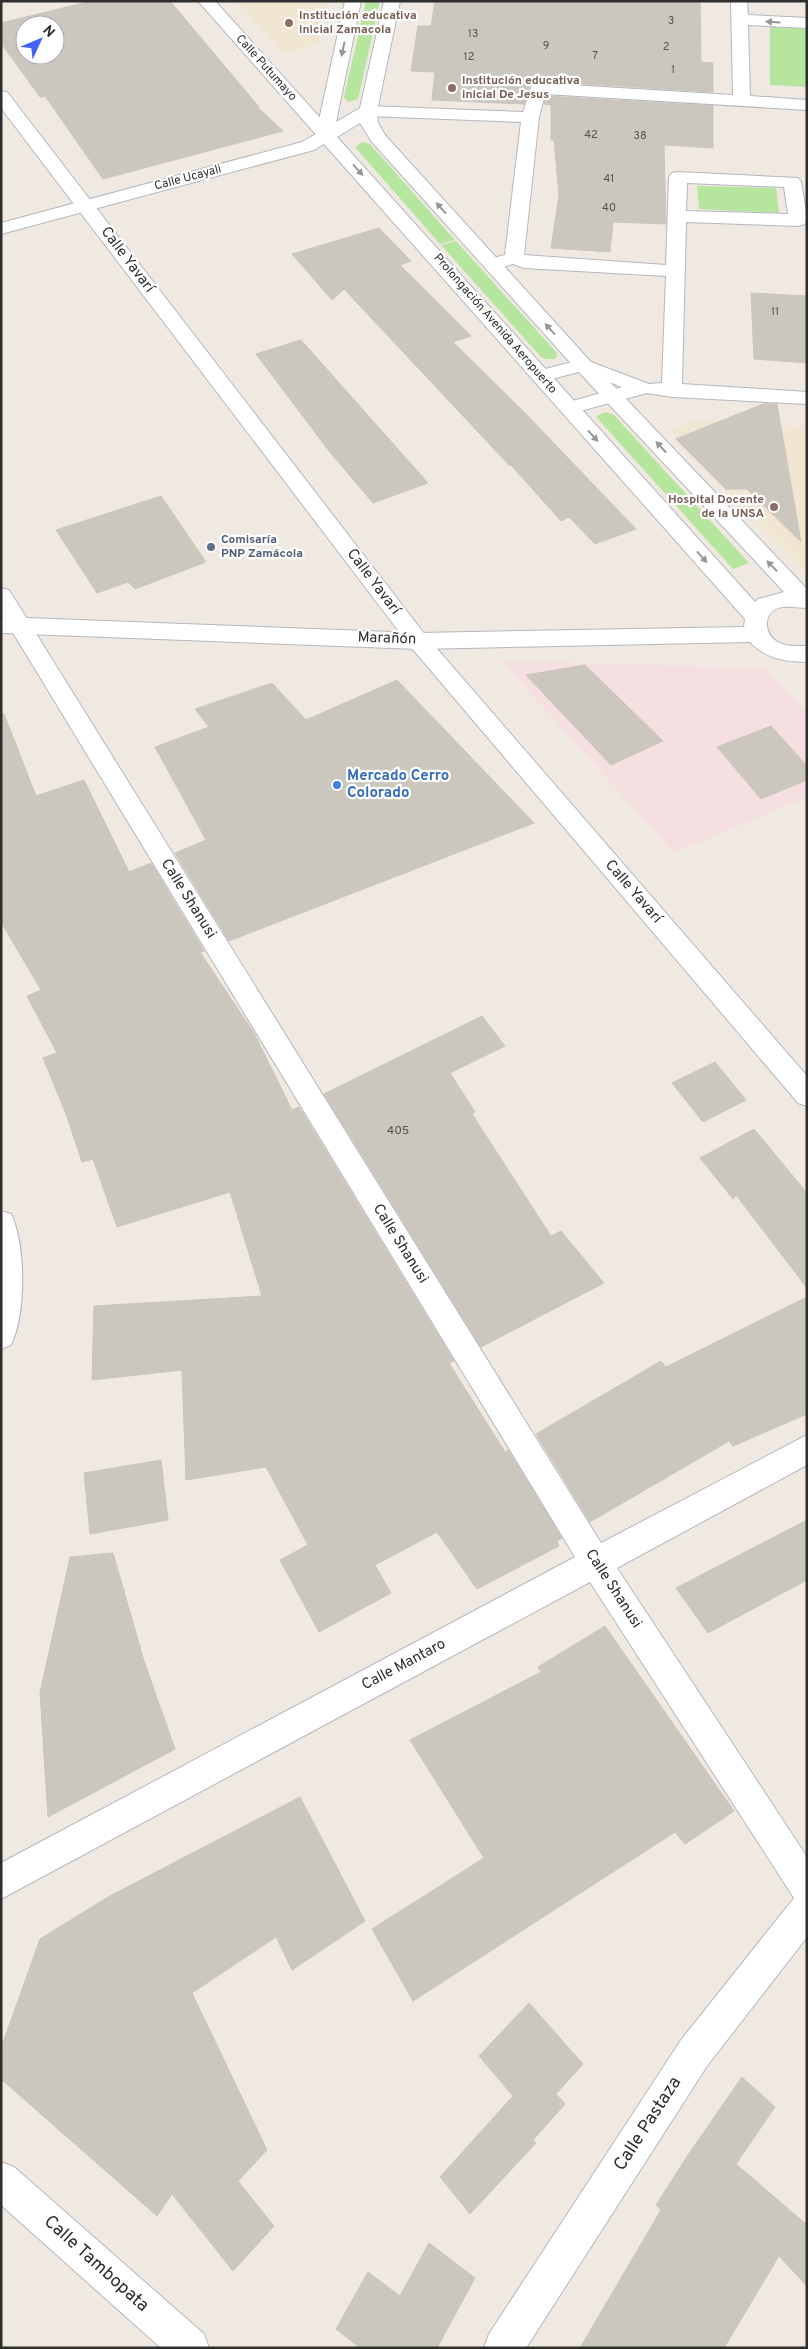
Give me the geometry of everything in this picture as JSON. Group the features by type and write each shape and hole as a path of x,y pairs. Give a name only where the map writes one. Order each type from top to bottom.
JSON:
{"street":[{"name":"Calle Putumayo","path":"206,1 325,134"},
{"path":"325,134 353,1"},
{"path":"392,1 368,111 369,123 378,138 583,365 806,601"},
{"path":"739,1 738,20 742,101"},
{"path":"738,20 807,23"},
{"path":"514,258 530,117 538,88 807,105"},
{"name":"Calle Yavarí","path":"1,96 418,641 807,1095"},
{"path":"368,111 530,117"},
{"name":"Calle Ucayali","path":"1,229 308,146 325,134 368,111"},
{"name":"Prolongación Avenida Aeropuerto","path":"325,134 569,408 755,625 772,649 796,654"},
{"path":"672,391 678,177 792,182 798,220 677,216"},
{"path":"492,264 514,258 524,262 675,271"},
{"path":"541,376 583,365 642,388 807,398"},
{"path":"569,408 642,388"},
{"name":"Calle Shanusi","path":"1,595 10,624 596,1562 807,1888"},
{"path":"755,625 760,608 769,603 793,599 806,601"},
{"name":"Marañón","path":"10,624 418,641 755,625"},
{"path":"796,654 807,672"},
{"path":"1,1223 8,1254 9,1280 1,1336"},
{"name":"Calle Mantaro","path":"1,1882 807,1449"},
{"name":"Calle Pastaza","path":"503,2348 694,2053 807,1910"},
{"name":"Calle Tambopata","path":"1,2180 190,2348"}],"shaded area":[{"name":"Institución educativa inicial Zamacola","path":"236,1 327,1 317,44 283,53"},
{"name":"Hospital Docente de la UNSA","path":"695,419 807,427 807,572 677,443 673,430"},
{"path":"502,661 763,668 807,712 807,797 674,853"}],"green space":[{"path":"366,1 380,1 358,99 348,102 344,97"},
{"path":"770,27 807,29 807,87 770,85"},
{"path":"362,142 370,144 455,240 440,244 355,147"},
{"path":"697,186 776,188 779,213 699,209"},
{"path":"456,241 557,353 555,359 541,357 441,245"},
{"path":"605,412 614,415 749,563 733,569 598,419 597,416"}],"building":[{"path":"92,1 170,1 259,107 257,107 283,131 103,179 45,96 40,97 17,65 65,65 65,15 34,15"},
{"path":"435,1 700,1 701,62 713,63 713,92 538,81 530,83 524,104 432,100 435,72 411,71 418,26 431,26"},
{"path":"15,20 15,62 1,43 1,23"},
{"path":"546,96 713,106 713,148 664,145 666,224 613,222 610,252 551,248 559,195 554,140 551,140 551,105 544,104"},
{"path":"379,228 411,261 400,265 471,336 453,342 525,413 636,529 595,544 569,517 561,521 511,465 344,289 332,300 292,254"},
{"path":"751,293 807,296 807,363 754,359"},
{"path":"301,340 428,483 373,503 329,451 256,354"},
{"name":"Hospital Docente de la UNSA","path":"763,404 777,404 801,542 747,489 726,489 676,439"},
{"path":"161,496 206,562 135,589 128,582 97,593 56,530"},
{"path":"585,665 663,741 611,765 526,675"},
{"name":"Mercado Cerro Colorado","path":"397,680 534,823 229,941 175,853 206,840 155,747 209,727 195,709 272,683 306,720"},
{"path":"1,714 4,714 36,796 84,780 129,872 151,863 204,951 200,952 254,1033 292,1110 299,1107 454,1361 449,1363 505,1452 508,1450 562,1538 557,1541 559,1546 477,1589 437,1532 375,1565 391,1593 319,1632 280,1560 308,1545 266,1467 186,1480 182,1370 92,1380 94,1306 262,1296 230,1192 117,1227 93,1159 82,1162 66,1114 43,1058 57,1053 27,996 41,990 1,922"},
{"path":"771,726 807,766 807,780 761,799 717,747"},
{"path":"482,1016 505,1046 450,1073 475,1112 472,1114 551,1236 561,1231 604,1283 481,1347 324,1094"},
{"path":"715,1062 746,1100 703,1122 672,1083"},
{"path":"754,1129 807,1193 807,1288 736,1195 733,1199 700,1158"},
{"path":"807,1297 807,1414 733,1446 729,1441 590,1522 536,1434 661,1361 666,1367"},
{"path":"161,1460 168,1520 90,1534 84,1473"},
{"path":"807,1520 807,1580 708,1633 676,1588"},
{"path":"113,1553 144,1661 175,1749 48,1817 40,1693 70,1557"},
{"path":"605,1626 734,1811 685,1844 675,1832 413,2001 372,1929 484,1858 410,1740 541,1672 538,1667"},
{"path":"300,1797 365,1921 292,1970 276,1937 192,1993 267,2150 238,2181 274,2226 233,2271 172,2194 157,2216 1,2079 1,2048 40,1939 108,1897"},
{"path":"529,2003 583,2064 556,2094 565,2104 533,2140 536,2143 470,2214 440,2177 513,2096 479,2056"},
{"path":"742,2077 775,2107 736,2164 807,2225 807,2286 779,2256 724,2348 580,2348 661,2210 656,2205"},
{"path":"429,2243 475,2278 437,2348 360,2348 336,2329 368,2272 400,2296"}],"place":[{"name":"Institución educativa inicial Zamacola","path":"289,23"},
{"name":"Institución educativa inicial De Jesus","path":"452,88"},
{"name":"Hospital Docente de la UNSA","path":"774,507"},
{"name":"Comisaría PNP Zamácola","path":"211,547"},
{"name":"Mercado Cerro Colorado","path":"337,785"}]}
